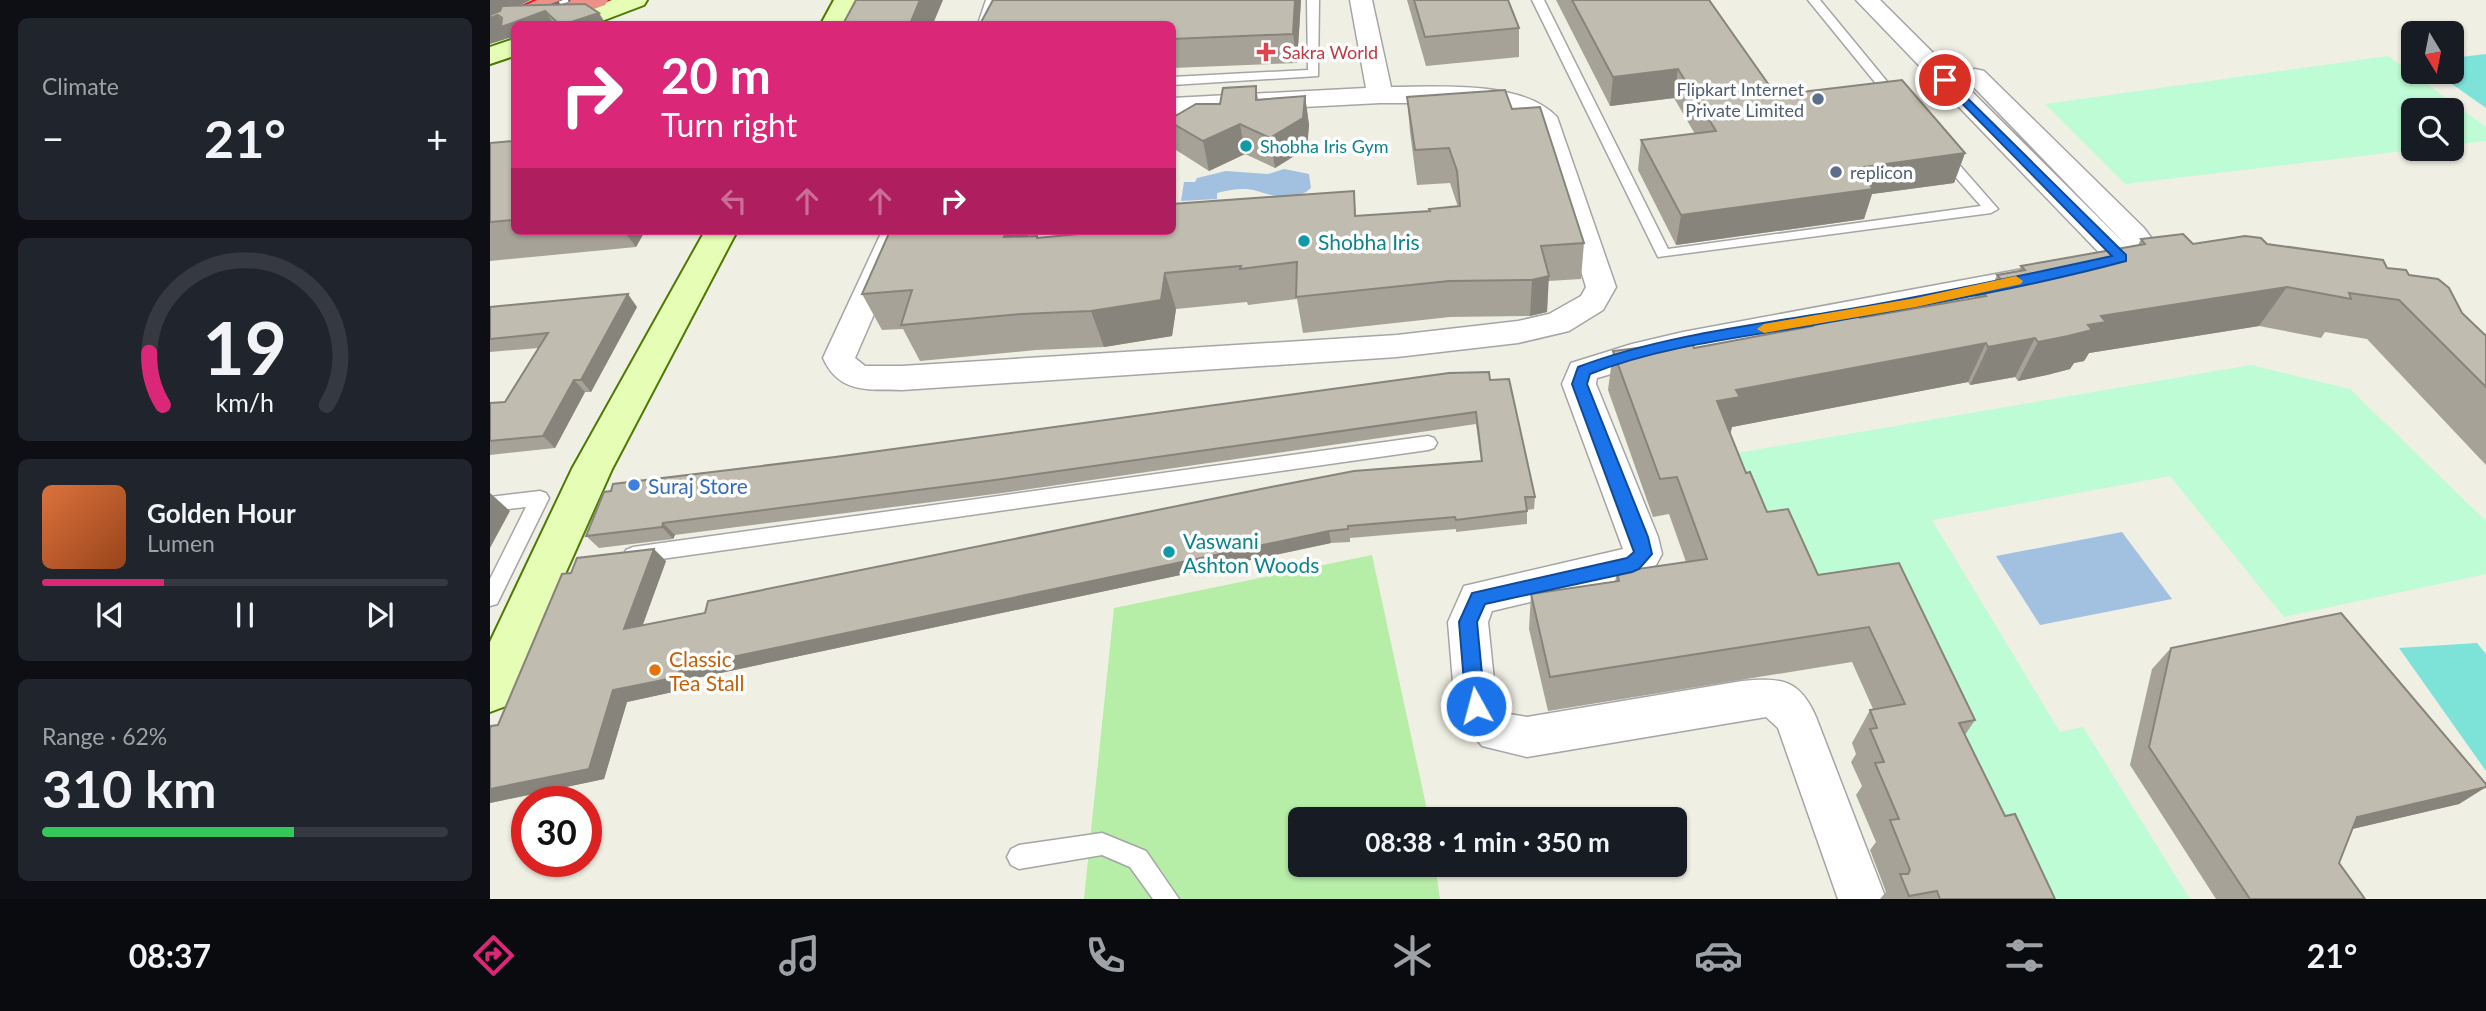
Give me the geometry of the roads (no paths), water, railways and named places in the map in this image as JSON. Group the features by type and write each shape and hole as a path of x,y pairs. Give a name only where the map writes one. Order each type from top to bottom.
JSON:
{"highway":[{"path":"490,15 529,0"},
{"path":"490,32 528,12 560,0"},
{"path":"537,21 596,0"},
{"path":"490,39 511,31"}],"street":[{"path":"580,21 635,0"},
{"path":"835,21 846,0"},
{"path":"1361,0 1380,95"},
{"path":"1867,0 2150,257"},
{"path":"1898,0 2134,234 2150,257"},
{"path":"490,56 511,48"},
{"path":"894,235 839,358 841,367 852,376 902,378 1396,346 1518,332 1558,323 1592,303 1601,286 1548,123 1537,111 1485,94 1380,95 1176,106"},
{"path":"490,691 503,644 556,563 592,468 719,235"},
{"path":"1862,899 1795,718 1775,697 1742,700 1527,737 1497,732 1476,706 1468,622 1478,598 1632,564 1643,554 1639,537 1579,384 1583,371 1608,361 1720,336 1916,302 2070,269 2150,257"}],"lane":[{"path":"984,21 992,0"},
{"path":"1176,81 1314,73 1313,0"},
{"path":"1538,0 1663,254 1991,209 1930,139"},
{"path":"1814,0 1905,110"},
{"path":"619,557 1428,443"},
{"path":"490,504 540,498 490,598"},
{"path":"1019,857 1102,844 1138,859 1167,899"}],"railway":[{"path":"539,11 568,0"}],"place":[{"name":"Sakra World","path":"1266,52"},
{"name":"Flipkart Internet Private Limited","path":"1818,99"},
{"name":"Shobha Iris Gym","path":"1246,146"},
{"name":"replicon","path":"1836,172"},
{"name":"Shobha Iris","path":"1304,241"},
{"name":"Suraj Store","path":"634,485"},
{"name":"Vaswani Ashton Woods","path":"1169,552"},
{"name":"Classic Tea Stall","path":"655,670"}]}
